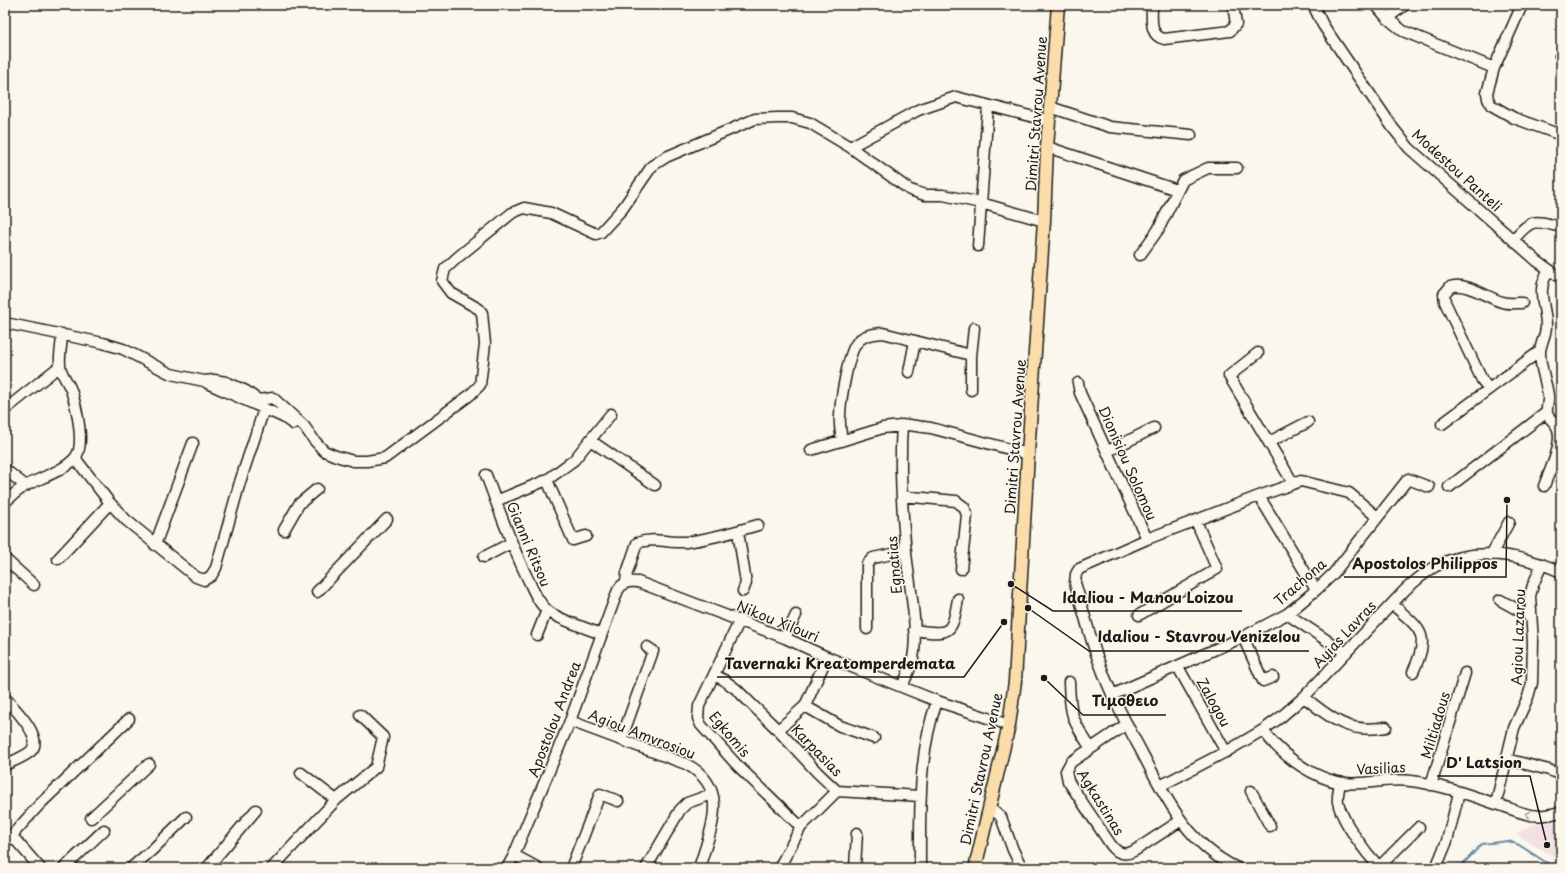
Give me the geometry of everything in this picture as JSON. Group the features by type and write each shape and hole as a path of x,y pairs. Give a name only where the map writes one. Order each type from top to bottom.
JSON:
{"main road":[{"name":"Dimitri Stavrou Avenue","path":"975,868 1009,725 1015,681 1028,454 1044,221 1048,121 1058,5"}],"street":[{"path":"1152,5 1152,28 1154,33 1164,39 1230,31 1236,24 1233,5"},
{"name":"Modestou Panteli","path":"1313,5 1332,38 1393,128 1409,148 1513,240 1561,278"},
{"path":"1376,5 1387,18 1403,31 1494,68"},
{"path":"1387,18 1405,5"},
{"path":"1522,5 1494,68 1487,93 1488,99 1491,105 1514,118 1561,135"},
{"path":"850,147 918,110 956,98 1048,121"},
{"path":"978,246 988,107"},
{"path":"1050,107 1110,127 1191,135"},
{"path":"252,400 273,398 304,426 324,451 352,461 367,461 385,458 470,395 480,385 485,344 482,313 479,309 451,293 442,280 445,269 458,257 512,213 524,208 538,209 551,213 591,233 596,234 602,232 623,208 652,166 666,157 755,119 792,118 810,123 850,147 910,190 925,196 942,195 981,203 1044,221"},
{"path":"1047,147 1177,190"},
{"path":"1140,255 1158,230 1183,180 1208,168 1237,168"},
{"path":"1513,240 1522,229 1532,222 1543,222 1561,227"},
{"path":"1544,486 1555,455 1559,435 1557,425 1547,412 1548,395 1540,351 1546,330 1541,287 1549,270"},
{"path":"1489,389 1482,380 1445,302 1444,294 1450,287 1457,285 1503,302 1522,303"},
{"path":"5,323 103,343 123,349 171,374 204,381 252,400 264,409 283,417 299,428"},
{"path":"971,390 971,356 974,328"},
{"path":"842,441 840,408 851,354 862,338 872,334 883,333 971,356"},
{"path":"5,502 26,486 50,475 75,458 79,452 80,442 77,415 71,390 60,366 62,334"},
{"path":"909,372 915,341"},
{"path":"1442,424 1540,351"},
{"path":"1258,353 1229,376 1293,484"},
{"path":"7,408 60,366"},
{"name":"Dionisiou Solomou","path":"1078,383 1080,393 1108,451 1147,539 1079,569 1076,574 1076,583 1098,661 1112,695 1160,786 1180,820 1225,866 1237,868"},
{"path":"75,458 110,503 126,520 196,577 204,580 211,576 216,568 240,482 264,409"},
{"path":"1448,487 1547,412"},
{"path":"496,501 547,480 574,460 611,414"},
{"path":"1269,442 1308,422"},
{"path":"810,450 883,428 902,426 931,428 1028,454"},
{"name":"Egnatias","path":"902,426 902,496 914,630 912,661 902,687"},
{"path":"1108,451 1154,428"},
{"path":"590,440 655,485"},
{"path":"156,545 193,443"},
{"path":"7,471 26,486"},
{"name":"Gianni Ritsou","path":"486,475 511,543 535,594 547,610 559,617 601,634"},
{"name":"Trachona","path":"1112,695 1243,637 1287,614 1333,574 1408,479 1429,487"},
{"path":"547,480 573,540 586,536"},
{"path":"1147,539 1301,481 1349,493 1377,517"},
{"path":"284,530 299,504 317,489"},
{"path":"902,496 954,500 964,507 967,515 961,568"},
{"path":"1259,496 1316,590"},
{"path":"58,559 110,503"},
{"path":"317,592 387,519"},
{"path":"1139,615 1217,569 1196,521"},
{"path":"1491,555 1509,522"},
{"path":"626,582 627,573 637,543 647,539 685,542 720,536 758,525"},
{"path":"738,531 746,583 743,591"},
{"path":"484,557 511,543"},
{"path":"867,629 867,564 873,558 906,551"},
{"name":"Ayias Lavras","path":"1160,786 1226,752 1263,730 1304,697 1420,576 1438,565 1464,556 1477,554 1523,558 1561,572"},
{"path":"5,559 34,585"},
{"name":"Agiou Lazarou","path":"1496,804 1514,728 1528,697 1532,683 1533,642 1531,591 1542,564"},
{"name":"Nikou Xilouri","path":"626,582 638,582 740,620 937,701 1009,725"},
{"name":"Apostolou Andrea","path":"507,868 514,855 570,721 618,590 626,582"},
{"path":"914,630 938,634 946,631 950,628 954,620 958,599"},
{"path":"1500,600 1531,616"},
{"path":"1392,604 1414,624 1422,635 1422,652 1413,672"},
{"path":"537,635 547,610"},
{"path":"1287,614 1346,652"},
{"path":"785,638 796,616"},
{"name":"Egkomis","path":"740,620 699,706 697,714 699,721 737,765 801,827"},
{"path":"1243,637 1263,681 1273,677"},
{"path":"621,740 653,651 647,647"},
{"path":"778,730 805,706 827,657"},
{"name":"Zalogou","path":"1178,667 1226,752"},
{"name":"Miltiadous","path":"1431,784 1465,674"},
{"name":"Karpasias","path":"714,675 732,685 837,791 920,796"},
{"path":"1068,682 1071,715 1090,748"},
{"path":"1304,697 1327,714 1346,725 1366,730 1386,727"},
{"path":"5,698 30,728 36,740 32,751 5,765"},
{"path":"920,868 920,796 930,724 937,701"},
{"path":"805,706 840,726 874,738"},
{"path":"272,868 336,800 376,767 382,737 360,715"},
{"path":"40,868 8,839 40,804 129,719"},
{"name":"Agiou Amvrosiou","path":"570,721 691,766 705,780 712,794 715,805 714,817 699,868"},
{"name":"Agkastinas","path":"1127,724 1071,762 1066,768 1068,782 1115,850 1122,853 1131,853 1180,820"},
{"name":"Vasilias","path":"1263,730 1275,744 1299,764 1316,774 1340,783 1357,784 1391,779 1431,784 1530,815 1541,816 1561,812"},
{"path":"1506,759 1549,770 1561,775"},
{"path":"91,818 149,764"},
{"path":"301,773 336,800"},
{"path":"1340,783 1338,800 1343,814 1358,840 1380,868 1419,827"},
{"path":"779,868 801,827 837,791"},
{"path":"1251,791 1270,826"},
{"path":"1436,868 1446,841 1459,793"},
{"path":"571,868 600,794 618,801"},
{"path":"646,868 680,810 687,803 712,794"},
{"path":"207,868 256,810"},
{"path":"988,810 1001,817 1011,845 1022,868"},
{"path":"131,868 186,817"},
{"path":"64,868 104,830"},
{"path":"855,868 857,833"},
{"path":"514,855 538,868"}],"shaded area":[{"path":"1561,821 1561,861 1516,834 1534,824"}],"waterway":[{"path":"1459,868 1482,844 1508,841 1519,845 1555,868"}],"place":[{"name":"Apostolos Philippos","path":"1507,500"},
{"name":"Idaliou - Manou Loizou","path":"1011,584"},
{"name":"Idaliou - Stavrou Venizelou","path":"1028,608"},
{"name":"Tavernaki Kreatomperdemata","path":"1004,622"},
{"name":"Τιμοθειο","path":"1044,678"},
{"name":"D' Latsion","path":"1547,845"}]}
